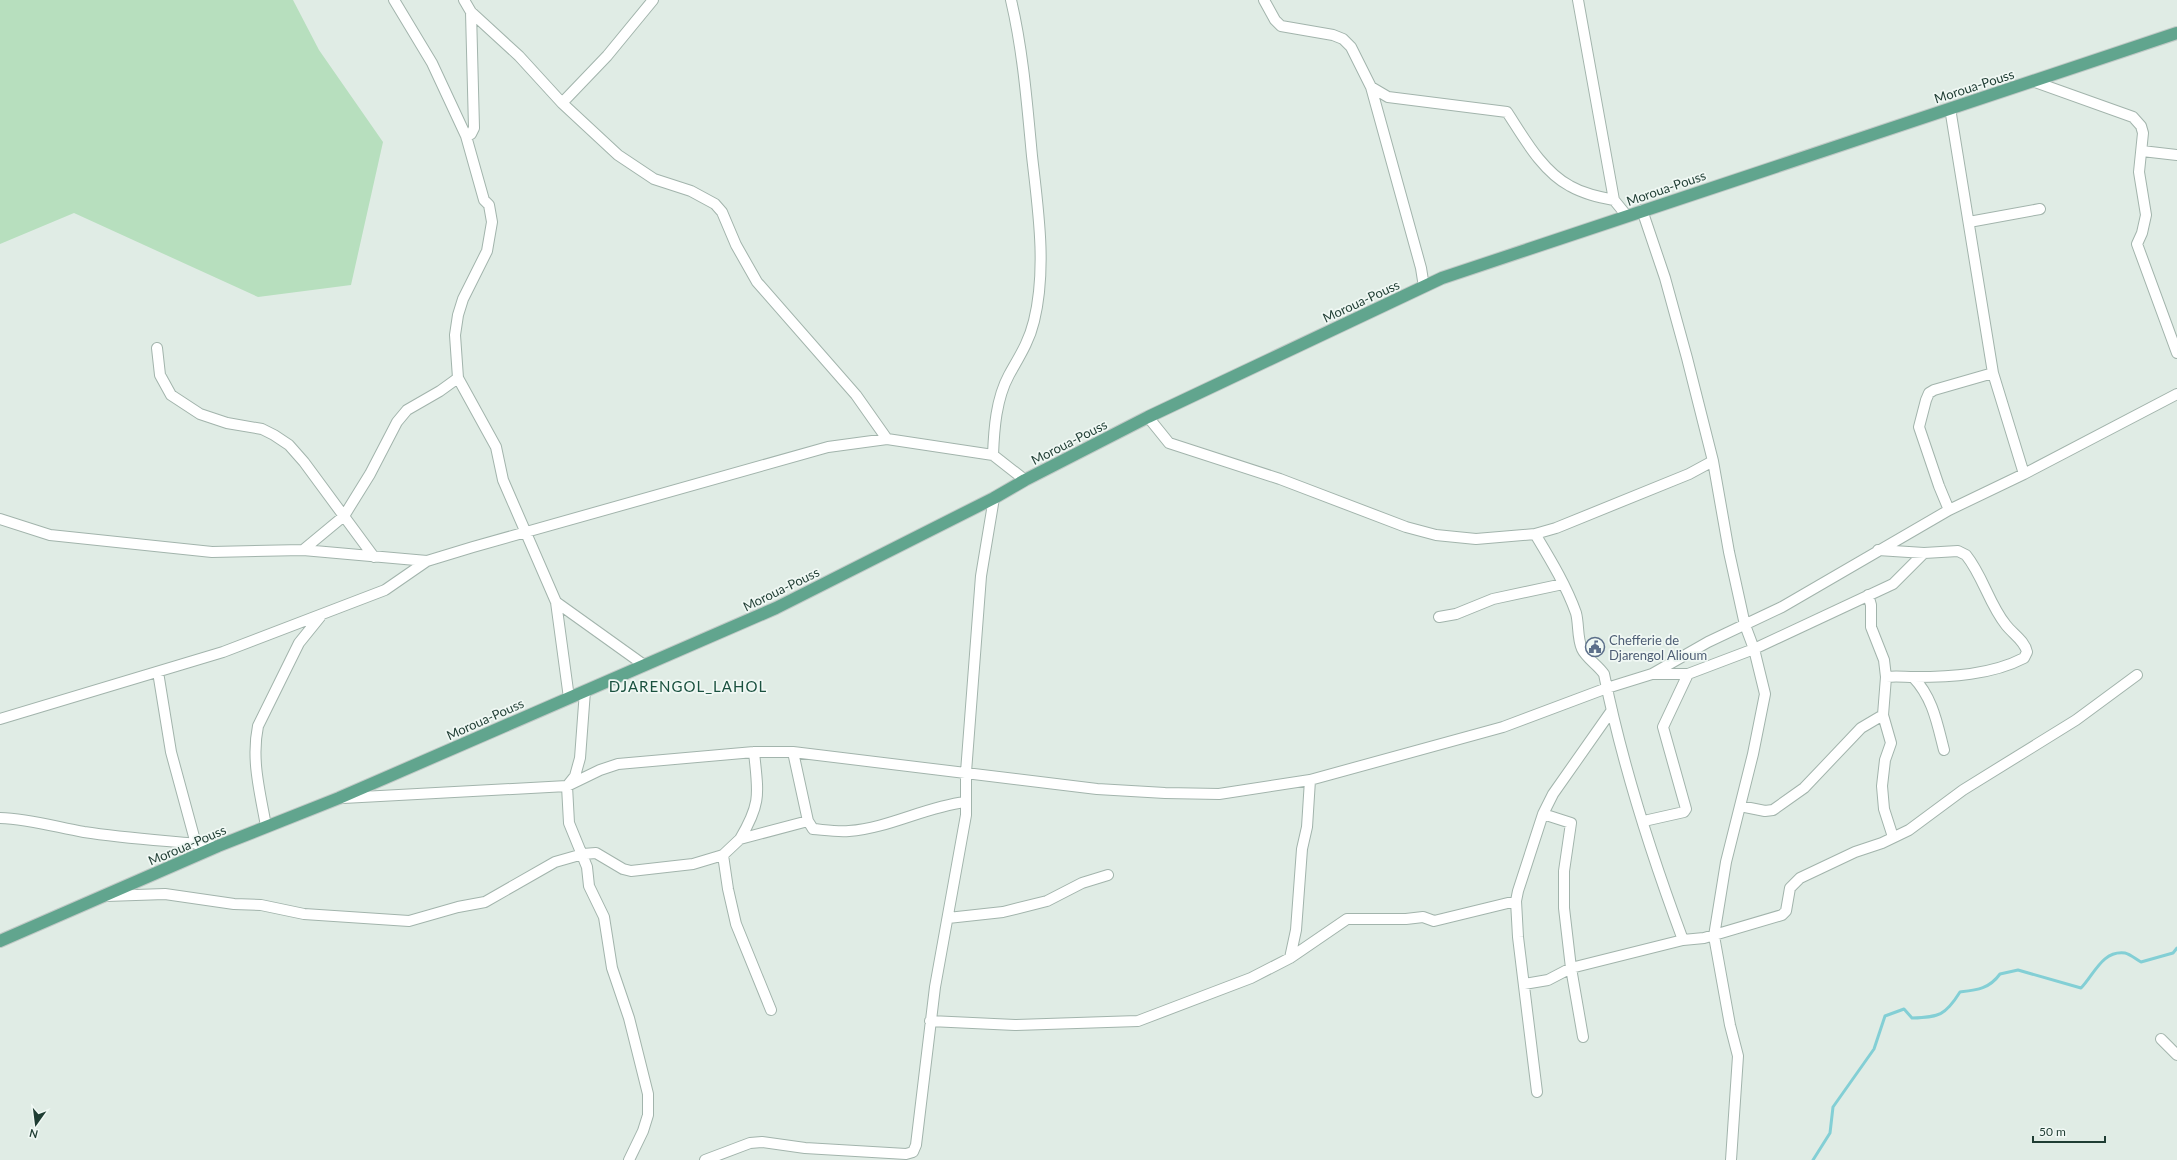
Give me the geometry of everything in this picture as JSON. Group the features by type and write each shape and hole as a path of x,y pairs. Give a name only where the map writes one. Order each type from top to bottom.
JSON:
{"main road":[{"name":"Moroua-Pouss","path":"0,942 218,846 339,798 776,608 994,498 1025,480 1148,417 1442,278 1642,210 2177,33"}],"street":[{"path":"394,0 432,63 466,136 484,200 489,206 492,222 487,251 463,299 458,315 455,335 458,378 496,447 504,480 525,533 556,602 569,698"},
{"path":"464,0 471,12 520,56 562,103 618,155 638,170 654,179 691,191 715,204 722,212 736,245 757,282 856,395 887,439"},
{"path":"562,103 607,56 653,0"},
{"path":"993,455 994,431 1000,398 1008,376 1028,342 1034,320 1041,241 1023,65 1011,0"},
{"path":"1264,0 1275,20 1282,26 1333,35 1343,39 1351,47 1371,87 1421,268 1424,287"},
{"path":"1578,0 1614,200 1627,216"},
{"path":"466,136 471,134 474,128 471,12"},
{"path":"2032,81 2133,117 2141,126 2143,133 2139,172 2146,221 2137,244 2177,353"},
{"path":"1371,87 1388,98 1507,112 1533,151 1550,170 1569,186 1586,194 1614,200"},
{"path":"1950,108 1993,373 2024,474"},
{"path":"2142,151 2177,155"},
{"path":"1969,222 2040,209"},
{"path":"1642,210 1665,278 1713,460 1729,552 1745,625 1754,649 1764,685 1764,702 1719,897 1714,936 1730,1025 1738,1056 1731,1160"},
{"path":"157,348 160,375 171,395 207,416 227,423 262,429 289,445 304,462 374,557"},
{"path":"1949,510 1939,486 1919,427 1926,400 1929,393 1934,390 1993,373"},
{"path":"304,550 344,516 370,474 397,422 414,404 436,394 458,378"},
{"path":"339,798 567,786 600,770 618,764 754,752 793,752 1097,789 1219,794 1310,780 1503,727 1607,688 1652,674 1708,642 1782,606 1949,510 2024,474 2177,394"},
{"path":"1148,417 1169,443 1280,479 1406,527 1436,535 1476,539 1535,534 1570,524 1649,489 1689,474 1713,460"},
{"path":"0,719 216,655 389,588 427,561 473,546 525,533 828,447 887,439 993,455 1025,480"},
{"path":"705,1160 750,1143 762,1142 839,1151 906,1154 913,1152 916,1144 930,1021 966,815 966,772 981,576 994,498"},
{"path":"0,519 50,535 212,552 304,550 427,561"},
{"path":"1535,534 1563,584 1576,615 1582,648 1585,654 1599,666 1604,674 1612,710 1660,877 1683,940"},
{"path":"1878,550 1924,553 1958,551 1966,555 1992,603 2006,625 2023,644 2026,652 2024,658 2018,661 1984,672 1913,677 1899,675 1886,677"},
{"path":"1652,674 1688,674 1754,649 1893,584 1924,553"},
{"path":"1439,617 1456,614 1493,599 1563,584"},
{"path":"1868,595 1871,605 1871,627 1884,660 1886,677 1883,715 1891,743 1884,766 1882,786 1884,809 1893,837"},
{"path":"556,602 644,666"},
{"path":"266,826 255,767 255,741 258,726 299,643 320,616"},
{"path":"158,672 171,752 196,844"},
{"path":"1644,821 1684,812 1686,809 1663,727 1688,674"},
{"path":"1524,984 1548,980 1571,968 1683,940 1714,936 1782,915 1786,911 1790,888 1800,878 1855,852 1909,830 1963,790 2076,720 2137,675"},
{"path":"1913,677 1928,696 1932,705 1944,750"},
{"path":"585,691 580,758 575,776 567,786 569,823 583,854 587,867 589,886 604,917 612,968 631,1025 648,1094 648,1115 643,1131 629,1160"},
{"path":"1536,1092 1516,901 1543,814 1553,794 1612,710"},
{"path":"1740,806 1765,811 1773,810 1804,788 1861,728 1883,715"},
{"path":"103,896 164,894 234,904 261,905 304,914 409,921 458,907 485,902 555,862 583,854 596,853 623,869 639,872 693,864 723,855 740,839 753,817 757,803 758,789 754,752"},
{"path":"793,752 808,821 813,829 850,831 903,819 938,806 965,802"},
{"path":"1290,958 1296,930 1302,849 1307,827 1310,780"},
{"path":"1543,814 1571,823 1563,886 1571,968 1583,1037"},
{"path":"0,818 22,818 97,834 218,846"},
{"path":"740,839 808,821"},
{"path":"723,855 728,889 736,924 771,1010"},
{"path":"948,918 1003,912 1040,903 1082,883 1108,875"},
{"path":"930,1021 1015,1025 1138,1021 1251,978 1290,958 1347,919 1406,919 1423,917 1434,922 1516,901"},
{"path":"2160,1039 2177,1055"}],"green space":[{"path":"0,0 293,0 319,50 383,142 351,285 258,297 74,213 0,244"}],"waterway":[{"path":"1813,1160 1830,1133 1833,1107 1874,1049 1885,1016 1904,1009 1912,1018 1935,1016 1945,1011 1960,992 1982,988 1992,983 2000,974 2018,970 2081,988 2099,964 2110,955 2125,953 2141,962 2173,953 2177,948"}],"place":[{"name":"Chefferie de Djarengol Alioum","path":"1595,647"}],"district":[{"name":"DJARENGOL_LAHOL","path":"688,686"}]}
